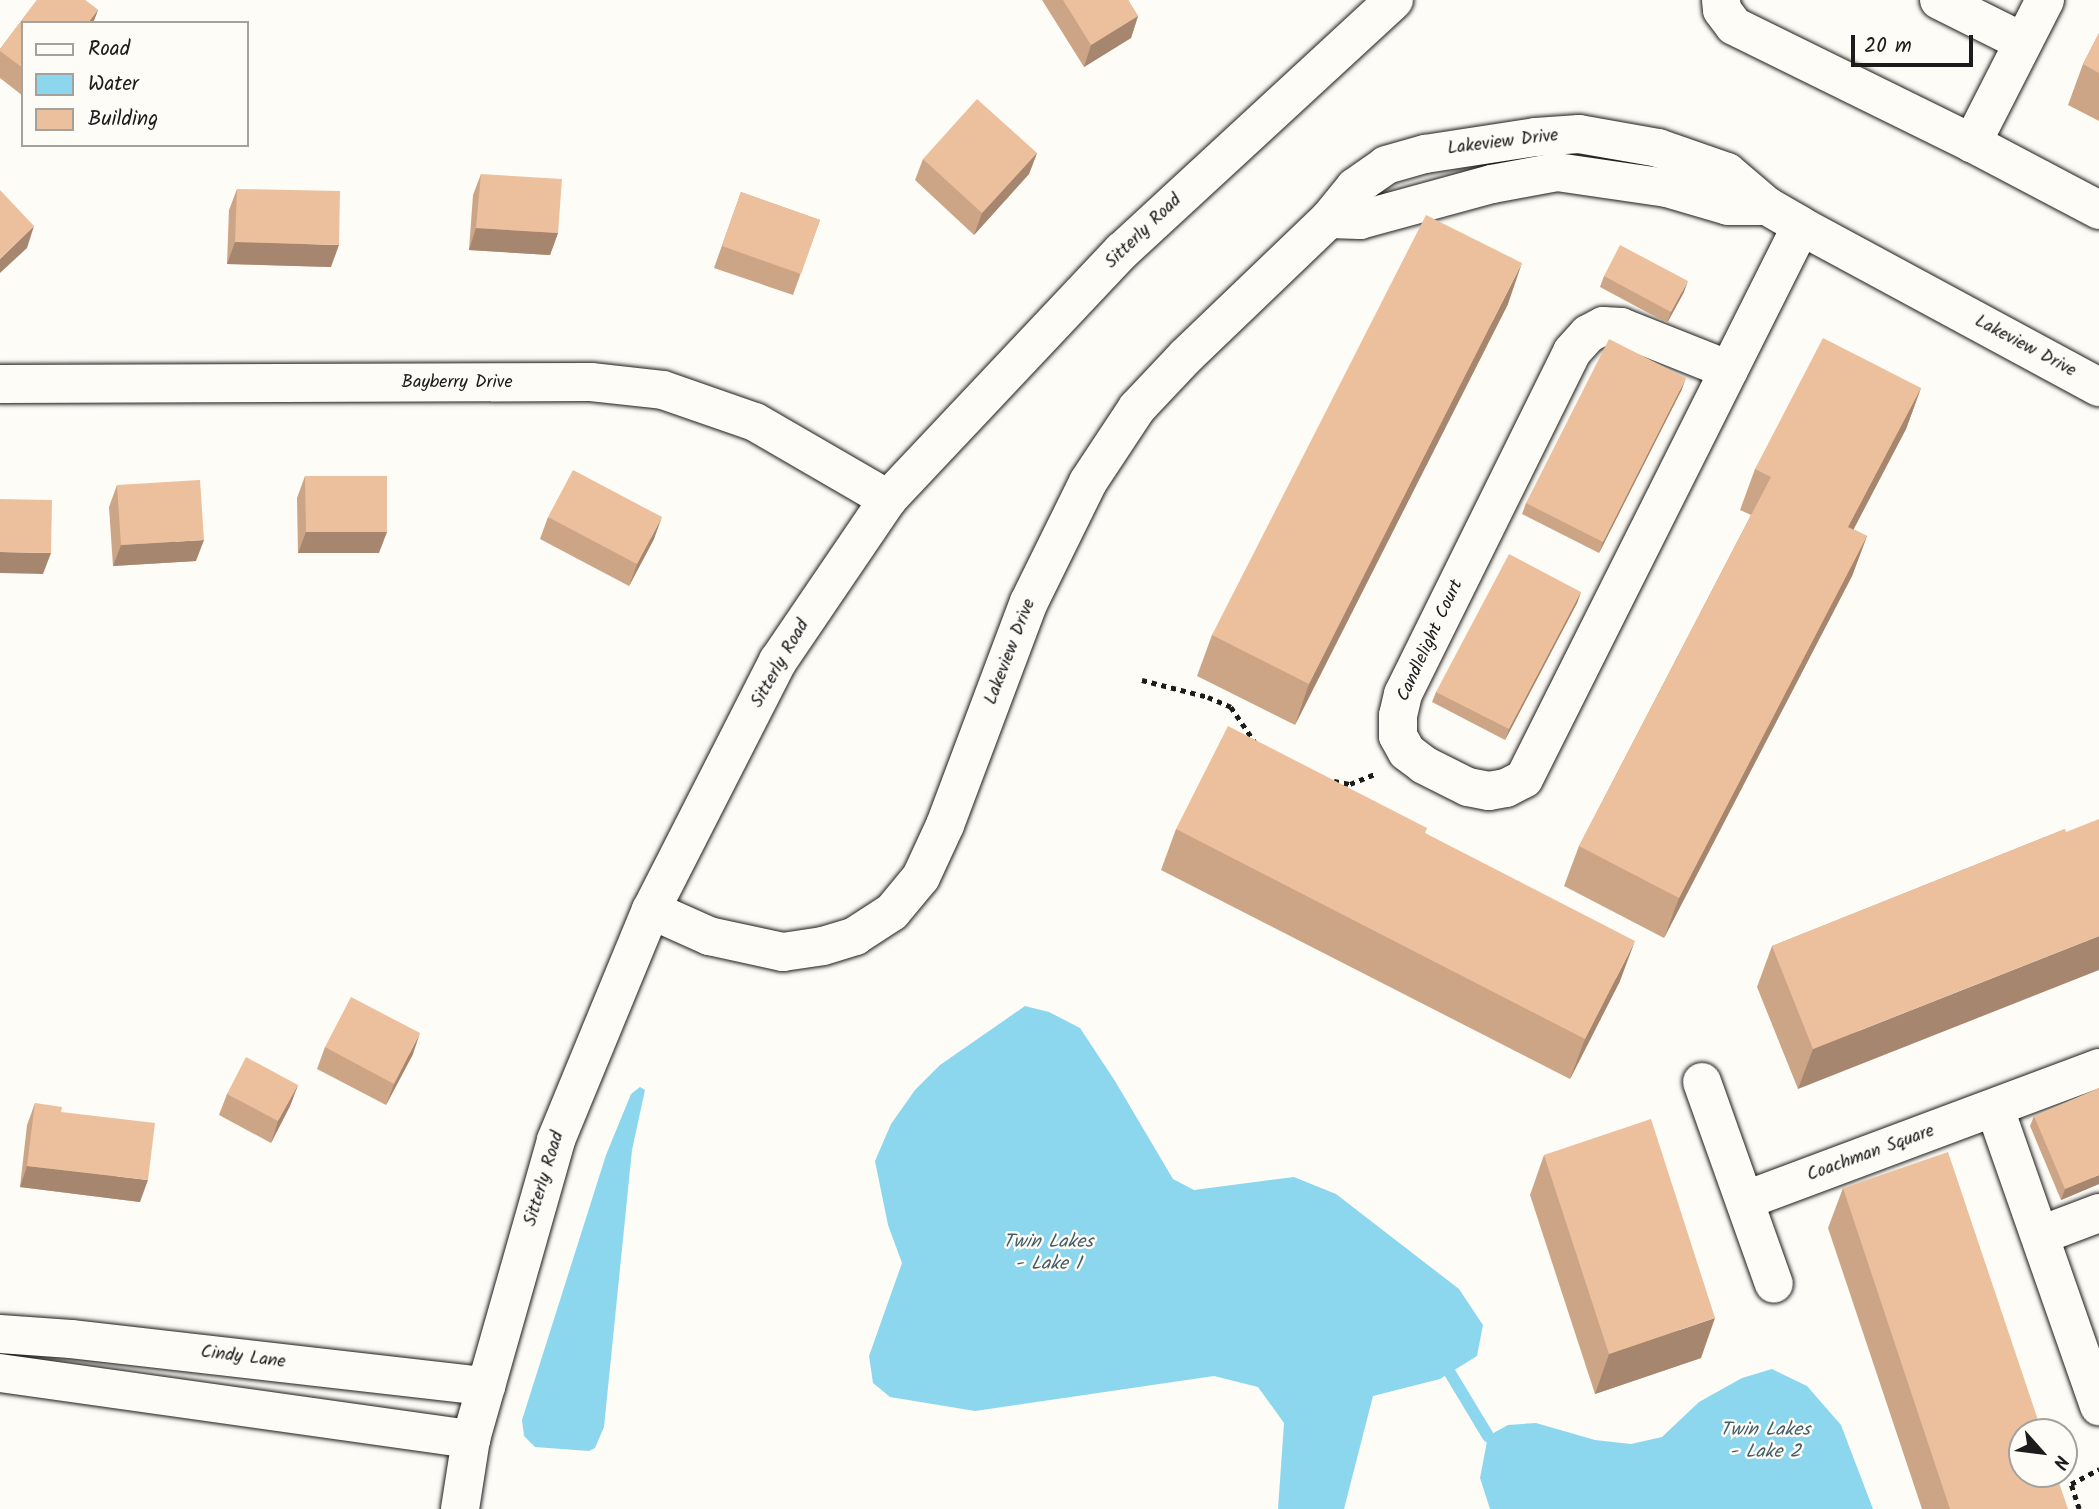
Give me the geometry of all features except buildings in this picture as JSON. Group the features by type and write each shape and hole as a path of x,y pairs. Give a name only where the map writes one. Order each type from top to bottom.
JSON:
{"street":[{"path":"1721,0 1722,10 1734,26 2099,210"},
{"path":"1939,0 2023,43"},
{"path":"1972,144 2045,0"},
{"name":"Sitterly Road","path":"460,1509 471,1439 556,1140 651,911 778,661 888,499 1122,251 1377,4"},
{"name":"Lakeview Drive","path":"651,911 709,936 783,951 823,946 855,936 892,912 921,877 945,825 1029,602 1088,482 1136,408 1185,357 1329,219 1360,220 1492,184 1557,172 1588,174 1667,188 1728,206 1767,206 2099,387"},
{"path":"1405,749 1424,765 1468,787 1489,791 1506,788 1524,779 1801,226"},
{"name":"Candlelight Court","path":"1405,749 1398,736 1398,715 1403,694 1572,352 1588,334 1603,326 1621,327 1729,370"},
{"name":"Bayberry Drive","path":"0,384 591,382 663,390 755,422 888,499"},
{"name":"Coachman Square","path":"1746,1200 2099,1068"},
{"path":"1702,1082 1774,1284"},
{"path":"1995,1109 2099,1406"},
{"path":"2041,1236 2099,1213"},
{"name":"Cindy Lane","path":"0,1334 71,1339 485,1386"},
{"path":"0,1373 471,1439"}],"path":[{"path":"1142,680 1208,697 1231,707 1259,748"},
{"path":"1325,780 1350,784 1370,778 1405,749"},
{"path":"2079,1509 2071,1484 2099,1469"}],"water":[{"name":"Twin Lakes - Lake 1","path":"1025,1006 1049,1012 1080,1028 1173,1179 1194,1190 1294,1177 1336,1194 1459,1289 1483,1325 1477,1356 1440,1379 1373,1396 1344,1509 1278,1509 1284,1423 1258,1387 1214,1376 975,1411 890,1397 873,1383 869,1356 902,1263 888,1225 875,1161 891,1124 915,1090 940,1065"},
{"path":"640,1087 645,1090 632,1150 604,1427 595,1448 589,1451 535,1447 524,1436 522,1420 606,1155 631,1094"},
{"name":"Twin Lakes - Lake 2","path":"1772,1369 1807,1386 1841,1425 1873,1509 1490,1509 1480,1478 1488,1436 1508,1425 1536,1423 1595,1440 1631,1444 1662,1437 1699,1402 1742,1378"}],"waterway":[{"path":"1450,1373 1488,1436"}]}
